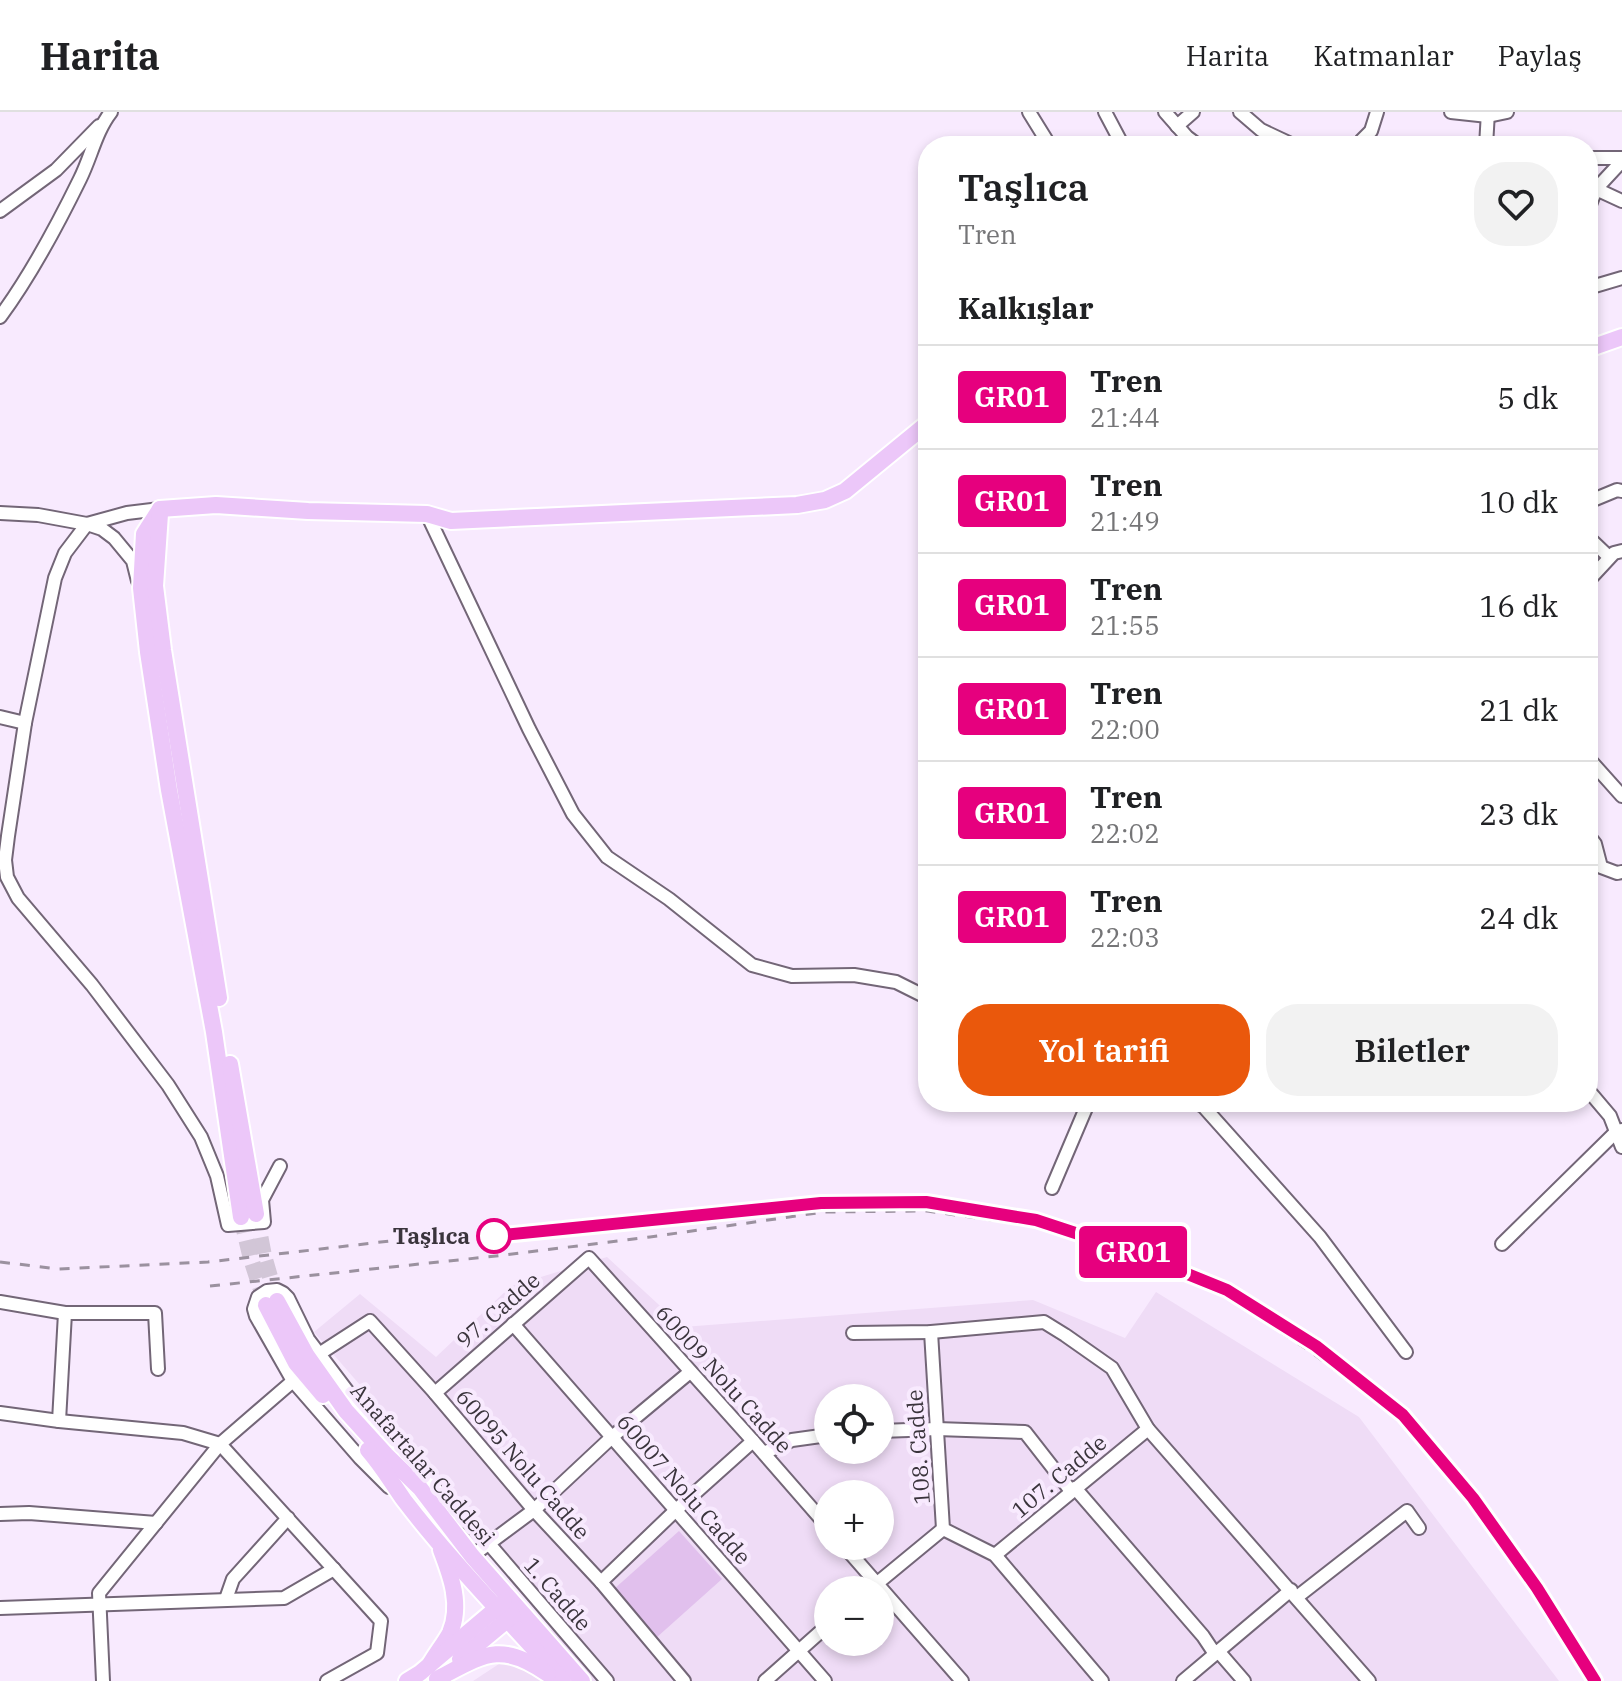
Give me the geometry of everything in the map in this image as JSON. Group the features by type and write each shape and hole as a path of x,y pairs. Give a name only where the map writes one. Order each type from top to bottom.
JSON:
{"main road":[{"path":"1598,345 1622,337"},
{"path":"160,509 216,505 427,514 451,521 797,505 825,500 845,491 918,431"},
{"path":"160,509 155,586 224,1031 248,1215 169,790 148,652 141,588 144,534 160,509"},
{"name":"Anafartalar Caddesi","path":"560,1681 508,1609 472,1556 420,1488 346,1411 272,1303 296,1363 381,1465 404,1499 436,1538 508,1609 582,1681"},
{"path":"433,1676 451,1631 456,1607 455,1592 436,1538"},
{"path":"433,1676 508,1609"},
{"path":"407,1681 433,1676 488,1654 533,1663 560,1681"}],"street":[{"path":"1029,112 1044,136"},
{"path":"1105,112 1118,136"},
{"path":"1165,112 1186,136"},
{"path":"1177,126 1193,112"},
{"path":"1240,112 1261,130 1274,136"},
{"path":"1366,136 1371,131 1377,112"},
{"path":"1451,112 1507,112"},
{"path":"1487,136 1488,114"},
{"path":"0,211 56,170 107,117"},
{"path":"0,317 74,191 107,117"},
{"path":"1598,159 1622,160"},
{"path":"1598,187 1622,160"},
{"path":"56,170 74,191"},
{"path":"1598,190 1622,201"},
{"path":"1598,285 1622,278"},
{"path":"1598,498 1622,491"},
{"path":"160,509 127,513 87,524 65,553 55,578 25,723 3,876 168,1085 201,1137 217,1176 228,1225 264,1222 262,1200 280,1166"},
{"path":"0,513 38,515 102,529 133,561 141,588"},
{"path":"427,514 573,814 607,857 669,899 752,965 792,976 854,975 896,982 918,993"},
{"path":"1598,547 1609,557"},
{"path":"1598,570 1614,553 1622,551"},
{"path":"0,717 25,723"},
{"path":"1598,769 1622,796"},
{"path":"1598,856 1601,867 1622,872"},
{"path":"1598,1102 1619,1131 1622,1147"},
{"path":"1052,1188 1084,1112"},
{"path":"1208,1112 1320,1237 1406,1352"},
{"path":"1502,1244 1619,1131"},
{"name":"97. Cadde","path":"435,1393 589,1258"},
{"name":"60009 Nolu Cadde","path":"589,1258 814,1511"},
{"name":"1. Cadde","path":"293,1381 256,1316 254,1309 258,1297 267,1291 277,1290 288,1298 308,1339 370,1421 490,1545 607,1681"},
{"path":"0,1302 65,1313 155,1313 158,1369"},
{"path":"59,1421 65,1313"},
{"name":"60095 Nolu Cadde","path":"319,1354 370,1321 534,1510 601,1582 684,1681"},
{"path":"853,1333 931,1332 1044,1322 1065,1335 1112,1368 1148,1429 1369,1681"},
{"name":"60007 Nolu Cadde","path":"513,1324 825,1681"},
{"name":"108. Cadde","path":"931,1332 943,1529 995,1555 1102,1681"},
{"path":"472,1556 534,1510 612,1437 690,1372"},
{"path":"103,1681 99,1593 220,1444 293,1381 360,1458 404,1499"},
{"path":"0,1413 183,1433 220,1444 381,1621 377,1653 327,1681"},
{"name":"107. Cadde","path":"995,1555 1148,1429"},
{"path":"894,1431 1025,1432 1244,1681"},
{"path":"764,1453 792,1440 814,1437"},
{"path":"601,1582 753,1441"},
{"path":"0,1511 156,1523"},
{"path":"1183,1681 1294,1593 1407,1511 1419,1528"},
{"path":"226,1599 233,1579 288,1518"},
{"path":"886,1576 943,1529"},
{"path":"0,1608 284,1598 334,1569"},
{"path":"894,1609 962,1681"},
{"path":"765,1681 814,1637"}],"shaded area":[{"path":"607,1257 683,1327 1033,1300 1125,1338 1156,1292 1359,1417 1559,1681 473,1681 565,1621 314,1332 360,1294 436,1357 511,1286"},
{"path":"679,1531 722,1579 656,1638 613,1590"}],"tunnel":[{"path":"256,1214 277,1301"},
{"path":"241,1217 266,1305"}],"railway":[{"path":"0,1262 59,1269 208,1262 494,1229 820,1197 927,1197 1037,1214 1136,1246 1229,1284 1321,1341 1407,1412 1479,1495 1542,1586 1601,1681"},
{"path":"210,1286 496,1256 824,1212 927,1211 1034,1226 1131,1258 1224,1295 1311,1352 1380,1404"},
{"path":"1438,1465 1496,1541"}],"train":[{"name":"GR01","path":"494,1236 821,1203 926,1202 1036,1220 1133,1252 1227,1290 1316,1346 1403,1415 1473,1498 1537,1588 1595,1681"}],"place":[{"name":"Taşlıca","path":"494,1236"}]}
